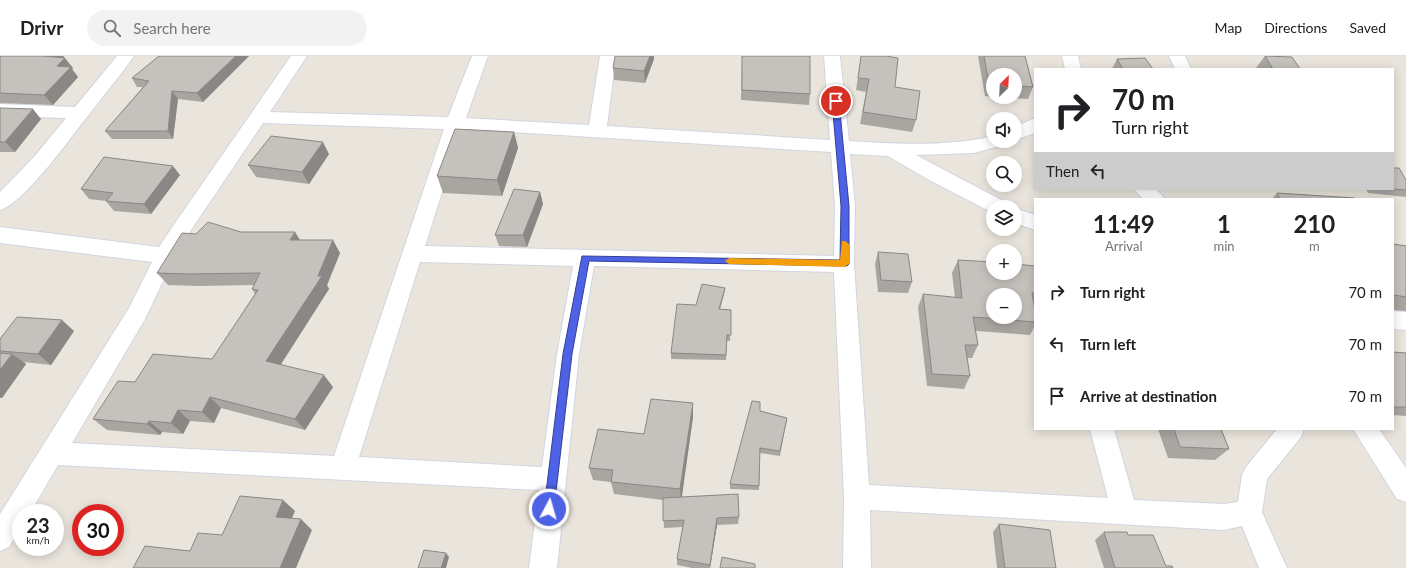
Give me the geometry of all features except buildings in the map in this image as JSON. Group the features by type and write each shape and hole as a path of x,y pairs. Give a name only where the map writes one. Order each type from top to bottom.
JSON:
{"street":[{"path":"0,203 15,190 41,162 126,56"},
{"path":"0,538 137,313 165,256 299,56"},
{"path":"343,468 455,123 480,56"},
{"path":"597,132 608,56"},
{"path":"832,56 845,206 844,264 857,497 857,568"},
{"path":"1070,56 1073,68"},
{"path":"1177,56 1183,68"},
{"path":"0,110 79,114"},
{"path":"258,117 455,123 839,145 892,150 974,147 986,144"},
{"path":"1022,131 1034,125"},
{"path":"892,150 986,201"},
{"path":"1145,190 1154,198"},
{"path":"1022,218 1034,223"},
{"path":"0,235 165,256"},
{"path":"412,254 844,264"},
{"path":"543,568 552,479 568,354 585,258"},
{"path":"1394,320 1406,321"},
{"path":"1102,430 1124,511"},
{"path":"1273,568 1249,512 1255,475 1291,430"},
{"path":"1366,430 1406,490"},
{"path":"52,453 552,479"},
{"path":"857,497 1224,517 1249,512"}],"slow traffic":[{"path":"729,261 844,264 845,244"}],"route":[{"path":"549,509 568,354 585,258 844,264 845,206 836,101"}]}
